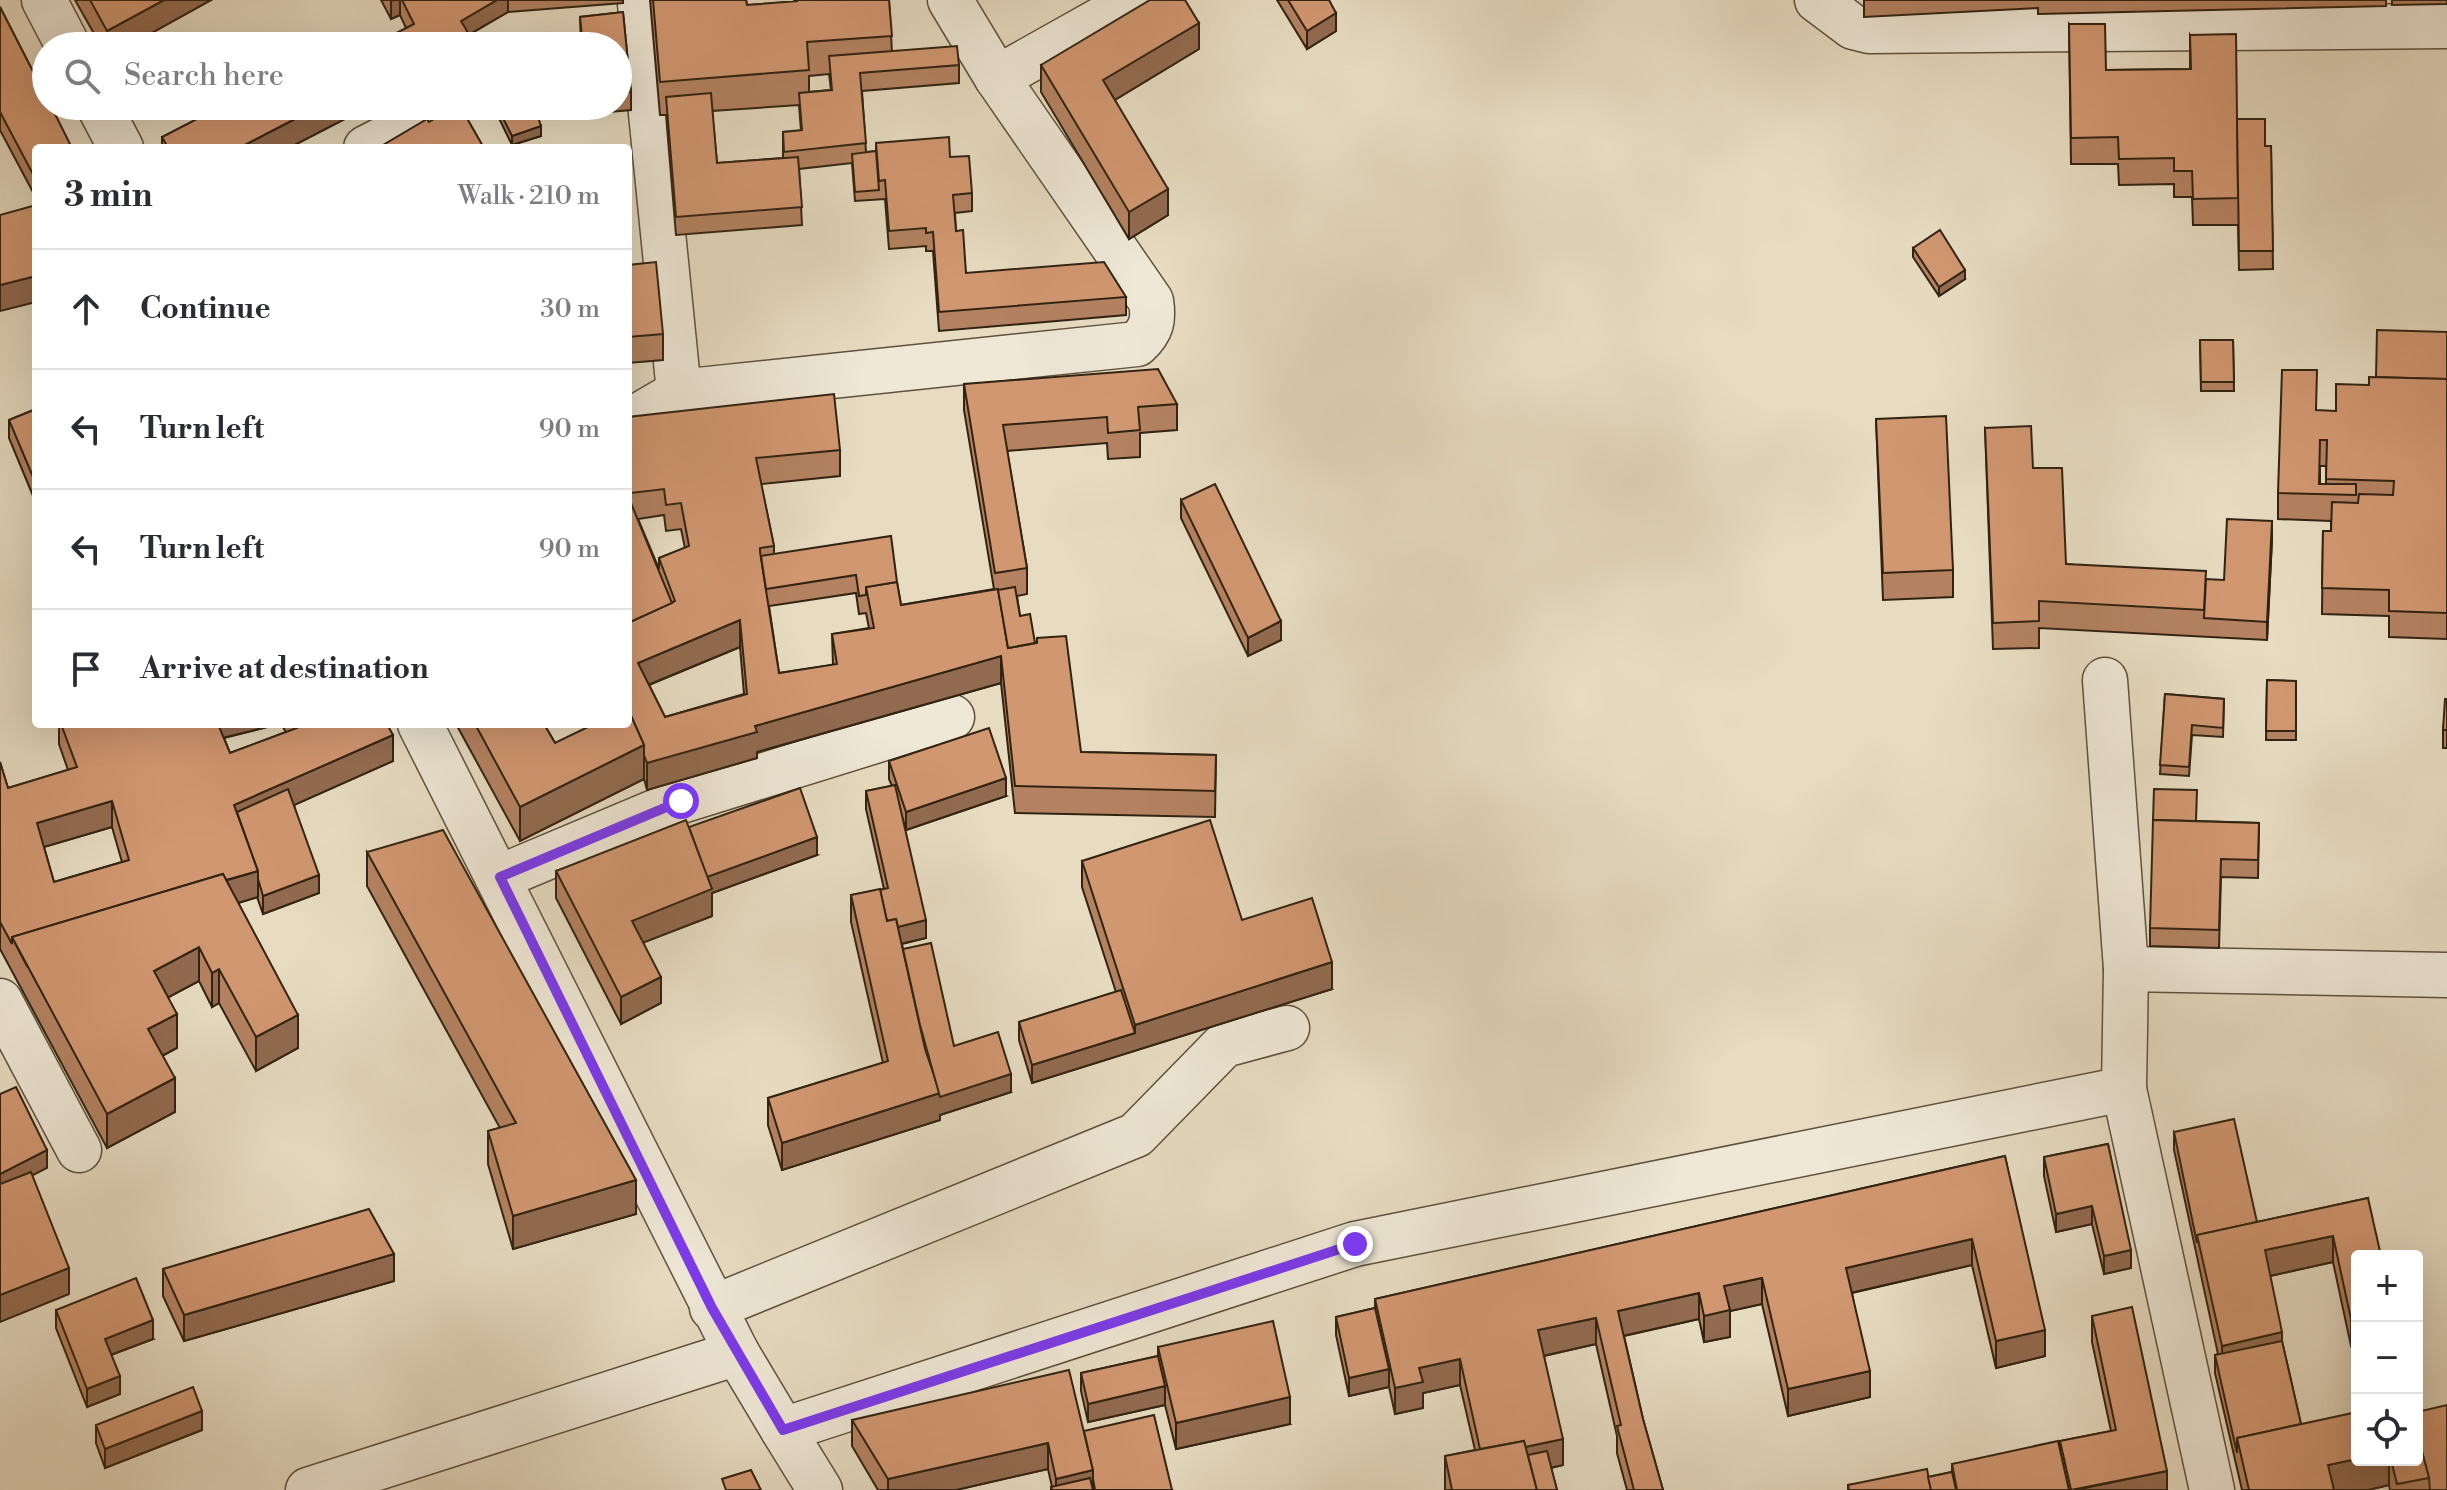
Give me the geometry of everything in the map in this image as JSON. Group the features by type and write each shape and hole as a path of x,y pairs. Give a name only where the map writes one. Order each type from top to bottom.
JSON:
{"street":[{"path":"44,0 61,32"},
{"path":"632,420 679,392 1137,344 1147,335 1154,320 1151,301 997,78 950,0"},
{"path":"997,78 1136,0"},
{"path":"1817,0 1853,27 1869,31 2447,26"},
{"path":"640,4 679,392"},
{"path":"106,120 119,144"},
{"path":"374,144 421,120"},
{"path":"2105,680 2126,969 2124,1089 2212,1490"},
{"path":"500,877 681,801 952,717"},
{"path":"422,728 500,877 712,1308 820,1490"},
{"path":"2126,969 2447,975"},
{"path":"0,1001 79,1150"},
{"path":"712,1308 1136,1135 1224,1045 1287,1028"},
{"path":"783,1430 1355,1244 2124,1089"},
{"path":"308,1490 737,1353"}],"building":[{"path":"90,0 164,0 107,31"},
{"path":"402,0 497,0 461,21 468,32 398,32 414,24"},
{"path":"653,0 746,0 747,5 797,0 889,0 892,36 807,42 809,70 660,82"},
{"path":"1150,0 1185,0 1199,23 1103,80 1168,189 1129,212 1041,65"},
{"path":"1288,0 1329,0 1336,13 1307,31"},
{"path":"0,7 32,70 32,120 58,120 70,144 32,144 32,172 0,112"},
{"path":"623,12 625,32 582,32 580,17"},
{"path":"2069,24 2105,24 2106,70 2191,69 2190,35 2236,34 2238,198 2193,199 2192,171 2174,171 2174,158 2119,159 2118,137 2071,138"},
{"path":"957,46 959,65 860,73 866,143 784,152 783,132 802,130 799,93 832,90 829,56"},
{"path":"711,93 717,163 798,157 802,207 676,217 666,97"},
{"path":"2237,119 2265,119 2265,146 2271,146 2273,251 2239,251"},
{"path":"195,120 293,120 247,144 166,144 162,137"},
{"path":"425,120 468,120 482,144 385,144"},
{"path":"504,120 539,120 541,126 512,136"},
{"path":"949,137 950,157 969,156 972,193 953,195 956,231 963,230 966,273 1104,262 1126,297 939,312 933,232 926,233 926,228 889,231 885,180 879,181 876,143"},
{"path":"876,151 879,190 855,192 852,154"},
{"path":"32,206 32,277 0,285 0,215"},
{"path":"1940,230 1965,270 1939,287 1913,248"},
{"path":"656,262 663,334 632,337 632,265"},
{"path":"2377,330 2447,332 2447,379 2376,377"},
{"path":"2200,340 2233,340 2234,382 2201,382"},
{"path":"1158,369 1177,404 1138,407 1140,430 1108,433 1107,417 1003,425 1027,568 995,573 964,384"},
{"path":"2282,370 2317,370 2316,410 2336,411 2336,384 2369,385 2369,377 2447,379 2447,613 2389,611 2389,590 2322,588 2323,531 2331,531 2332,502 2358,503 2359,494 2393,495 2394,481 2326,479 2327,440 2320,440 2319,484 2356,484 2356,495 2278,493"},
{"path":"834,394 840,450 756,458 774,546 760,548 760,552 779,673 837,664 832,634 874,628 866,587 897,582 901,605 998,589 1008,648 1037,643 1037,638 1066,636 1081,752 1216,755 1215,791 1015,786 1001,656 755,726 757,732 647,763 644,745 632,718 632,621 675,601 659,558 689,546 681,503 666,505 664,489 632,493 632,417","holes":["740,620 747,694 665,717 638,663"]},
{"path":"32,411 32,475 9,420"},
{"path":"1946,416 1953,570 1883,573 1876,419"},
{"path":"2031,426 2033,468 2062,468 2066,564 2206,571 2204,610 2039,601 2039,621 1993,623 1985,428"},
{"path":"1215,484 1281,621 1248,638 1181,500"},
{"path":"632,506 672,603 632,621"},
{"path":"2227,519 2272,521 2267,622 2204,618 2206,579 2224,580"},
{"path":"891,536 897,582 866,587 866,595 859,596 856,575 766,589 761,556"},
{"path":"1015,587 1020,616 1030,614 1035,643 1008,648 998,590"},
{"path":"2267,680 2296,681 2296,731 2266,731"},
{"path":"2165,694 2224,699 2223,728 2192,725 2189,767 2160,765"},
{"path":"2445,699 2447,730 2443,730"},
{"path":"632,718 644,745 520,807 477,728 546,728 555,743 586,728 632,728"},
{"path":"62,728 220,728 230,753 297,728 389,728 393,735 234,805 258,871 226,880 223,874 12,937 12,944 0,922 0,762 8,788 77,767","holes":["112,801 129,860 54,882 37,823"]},
{"path":"989,728 1006,778 906,812 889,761"},
{"path":"895,785 926,920 898,927 896,919 887,921 880,890 888,888 866,791"},
{"path":"800,788 817,837 707,877 689,827"},
{"path":"288,789 319,875 263,896 258,871 237,812"},
{"path":"2154,789 2197,790 2196,821 2153,820"},
{"path":"686,820 712,889 632,921 661,977 621,997 556,871"},
{"path":"1210,820 1242,920 1312,898 1332,962 1135,1025 1082,861"},
{"path":"2153,820 2259,823 2258,860 2221,859 2219,930 2150,928"},
{"path":"443,830 636,1180 513,1216 488,1131 516,1123 367,852"},
{"path":"223,874 298,1015 256,1037 219,969 212,973 199,947 154,971 177,1014 148,1029 175,1078 107,1114 12,937"},
{"path":"880,889 887,921 896,919 925,1049 940,1093 782,1143 768,1098 888,1061 851,895"},
{"path":"931,943 954,1046 998,1032 1011,1074 940,1097 903,949"},
{"path":"1121,990 1135,1033 1032,1065 1019,1022"},
{"path":"16,1087 47,1150 0,1174 0,1094"},
{"path":"2234,1119 2257,1222 2197,1235 2197,1243 2174,1132"},
{"path":"2108,1144 2131,1250 2104,1256 2092,1206 2056,1214 2044,1157"},
{"path":"2005,1156 2045,1330 1996,1341 1972,1239 1846,1268 1870,1371 1788,1389 1762,1278 1724,1286 1730,1310 1704,1316 1699,1293 1618,1311 1663,1490 1634,1490 1617,1426 1621,1425 1596,1318 1538,1330 1563,1439 1525,1447 1524,1441 1480,1449 1460,1359 1419,1368 1423,1382 1395,1388 1375,1299"},
{"path":"31,1172 69,1268 0,1295 0,1184"},
{"path":"2368,1198 2380,1250 2351,1250 2351,1319 2333,1236 2265,1250 2282,1332 2222,1346 2197,1235"},
{"path":"369,1209 394,1254 184,1315 163,1269"},
{"path":"136,1278 153,1320 105,1339 120,1376 87,1389 56,1310"},
{"path":"2132,1307 2167,1471 2071,1490 2060,1441 2116,1430 2092,1316"},
{"path":"1375,1308 1389,1369 1349,1378 1336,1317"},
{"path":"1273,1321 1290,1397 1176,1423 1158,1347"},
{"path":"2282,1341 2301,1424 2237,1438 2237,1453 2215,1355"},
{"path":"1158,1356 1165,1386 1088,1404 1081,1373"},
{"path":"1069,1370 1093,1470 1056,1479 1048,1443 888,1479 852,1420"},
{"path":"193,1387 202,1411 105,1449 96,1425"},
{"path":"2447,1405 2447,1490 2430,1490 2423,1456 2423,1411"},
{"path":"2351,1413 2351,1460 2328,1465 2334,1490 2249,1490 2237,1438"},
{"path":"1154,1415 1172,1490 1095,1490 1084,1431"},
{"path":"1524,1441 1537,1490 1452,1490 1445,1456"},
{"path":"2058,1441 2069,1490 1957,1490 1952,1464"},
{"path":"1547,1451 1557,1490 1537,1490 1528,1455"},
{"path":"2423,1456 2429,1478 2397,1484 2392,1466 2423,1466"},
{"path":"1927,1469 1931,1490 1849,1490 1848,1485"},
{"path":"751,1470 761,1490 726,1490 722,1479"},
{"path":"1952,1472 1956,1490 1931,1490 1928,1477"},
{"path":"1090,1478 1093,1490 1052,1490 1051,1487"}],"route":[{"path":"681,801 500,877 712,1308 783,1430 1355,1244"}]}
